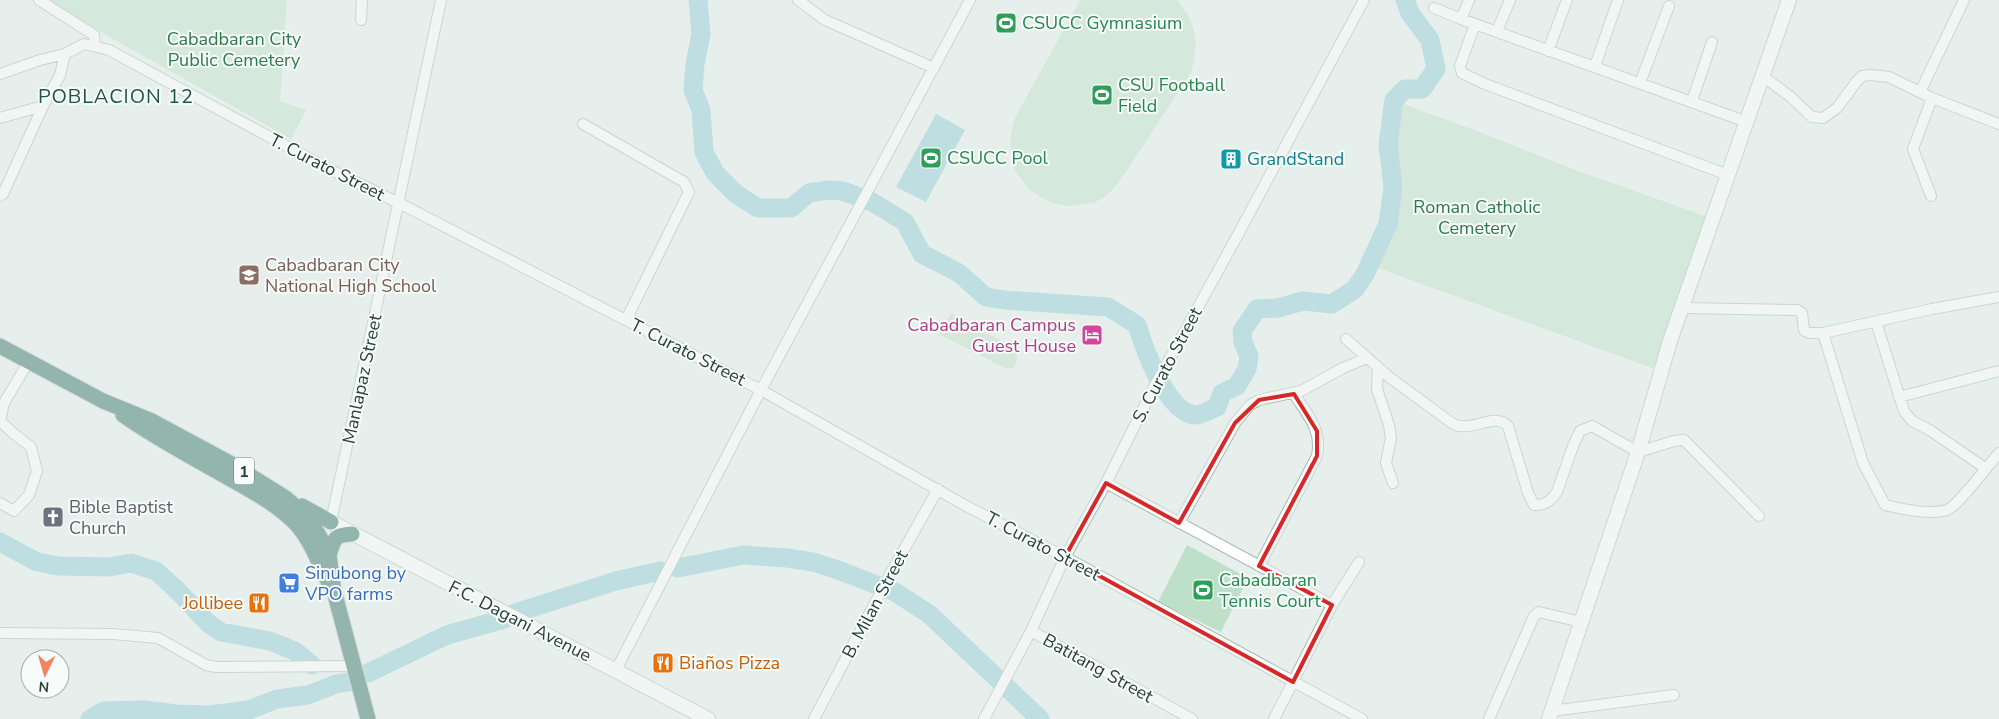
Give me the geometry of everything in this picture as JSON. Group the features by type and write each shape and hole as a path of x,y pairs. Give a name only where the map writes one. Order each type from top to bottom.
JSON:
{"highway":[{"name":"1","path":"0,346 103,401 152,421 255,478 286,498 308,518 329,555 334,590 368,719"},
{"name":"1","path":"103,401 146,432 258,494 278,509 296,525 309,542 334,590"},
{"path":"286,498 331,522"},
{"path":"329,555 334,539 339,535 352,534"}],"main road":[{"path":"1551,715 1638,452 1670,341 1789,0"},
{"name":"F.C. Dagani Avenue","path":"331,522 536,631 616,670 708,719"}],"street":[{"path":"0,74 40,60 65,54 84,44 95,46 94,35 39,0"},
{"path":"361,20 362,0"},
{"name":"Manlapaz Street","path":"331,522 441,0"},
{"path":"798,0 825,20 934,68"},
{"path":"616,670 761,390 856,216 970,0"},
{"name":"S. Curato Street","path":"984,719 1031,631 1065,557 1106,483 1153,389 1364,0"},
{"path":"1461,19 1469,0"},
{"path":"1497,31 1510,0"},
{"path":"1548,51 1567,0"},
{"path":"1594,66 1618,0"},
{"path":"1920,92 1964,0"},
{"path":"1640,83 1669,6"},
{"path":"1434,8 1747,122"},
{"path":"1475,24 1460,66 1462,72 1470,77 1728,175"},
{"path":"1692,101 1712,42"},
{"name":"T. Curato Street","path":"95,46 109,50 244,124 761,390 968,507 1065,557 1362,719"},
{"path":"0,196 3,194 43,106 60,76 65,54"},
{"path":"1764,76 1792,98 1812,118 1822,118 1837,108 1862,76 1889,77 1932,98 1999,124"},
{"path":"1931,196 1913,149 1932,98"},
{"path":"0,118 43,106"},
{"path":"583,124 684,182 689,192 626,320"},
{"path":"1683,308 1797,310 1802,313 1804,330 1809,333 1823,333 1932,308 1999,297"},
{"path":"1876,322 1904,411 1912,421 1931,431 1985,468"},
{"path":"1823,333 1863,463 1885,505 1932,511 1948,510 1962,497 1999,452"},
{"path":"1346,339 1389,377 1454,424 1467,426 1495,421 1508,426 1528,492 1534,505 1544,505 1553,498 1557,492 1572,446 1580,431 1589,426 1603,431 1638,452 1674,441 1684,440 1759,516"},
{"path":"1179,524 1235,423 1250,405 1259,400 1294,394 1343,368 1367,358"},
{"path":"0,503 14,511 29,495 37,471 31,447 0,420 4,403 29,361"},
{"path":"1378,367 1376,389 1390,426 1391,438 1386,463 1393,483"},
{"path":"1899,397 1999,371"},
{"path":"1259,566 1317,456 1320,441 1318,431 1294,394"},
{"path":"1106,483 1332,605"},
{"name":"B. Milan Street","path":"814,719 887,579 938,489"},
{"path":"1274,719 1332,605 1359,562"},
{"path":"1489,719 1534,616 1539,612 1581,622"},
{"name":"Batitang Street","path":"1031,631 1192,719"},
{"path":"0,633 113,634 158,638 206,665 216,666 355,666"},
{"path":"1551,715 1674,695"}],"highlighted area":[{"path":"1294,394 1317,431 1317,456 1259,566 1332,605 1293,682 1065,557 1106,483 1179,523 1235,423 1259,400"}],"green space":[{"name":"Cabadbaran City Public Cemetery","path":"44,0 287,0 280,101 306,110 291,139"},
{"name":"CSU Football Field","path":"1080,0 1177,0 1192,25 1196,43 1191,72 1122,178 1104,197 1094,203 1067,206 1052,203 1029,189 1015,171 1010,147 1015,118"},
{"name":"Roman Catholic Cemetery","path":"1398,102 1575,170 1708,217 1655,369 1370,265 1394,225 1398,186 1390,142"},
{"path":"951,313 1012,347 1017,357 1014,368 1007,369 939,334"},
{"name":"Cabadbaran Tennis Court","path":"1187,545 1248,578 1221,632 1158,602"}],"water":[{"name":"CSUCC Pool","path":"936,114 965,130 926,202 896,187"}],"waterway":[{"path":"698,0 701,34 695,64 693,90 701,110 704,152 715,173 736,194 758,208 791,208 809,193 829,190 843,191 872,202 905,222 922,254 959,273 986,297 1004,300 1108,307 1137,325 1151,363 1166,392 1185,412 1196,415 1217,407 1222,393 1237,386 1247,369 1249,356 1243,342 1242,331 1257,309 1278,308 1303,301 1332,304 1355,289 1365,274 1388,224 1393,187 1388,144 1394,100 1405,89 1422,89 1436,69 1430,40 1410,13 1405,0"},
{"path":"0,542 37,562 58,566 109,567 131,563 156,571 208,623 221,632 270,641 295,651 312,665"},
{"path":"678,568 743,555 787,558 813,562 895,592 929,614 1040,719"},
{"path":"515,613 616,581 660,571"},
{"path":"368,673 447,635 504,619"},
{"path":"90,719 104,711 144,710 176,714 210,715 249,710 277,699 308,695 336,684 348,682"}],"place":[{"name":"CSUCC Gymnasium","path":"1006,23"},
{"name":"CSU Football Field","path":"1102,95"},
{"name":"CSUCC Pool","path":"931,158"},
{"name":"GrandStand","path":"1231,159"},
{"name":"Cabadbaran City National High School","path":"249,275"},
{"name":"Cabadbaran Campus Guest House","path":"1092,335"},
{"name":"Bible Baptist Church","path":"53,517"},
{"name":"Sinubong by VPO farms","path":"289,583"},
{"name":"Cabadbaran Tennis Court","path":"1203,590"},
{"name":"Jollibee","path":"259,603"},
{"name":"Biaños Pizza","path":"663,663"}],"district":[{"name":"POBLACION 12","path":"116,96"}]}
